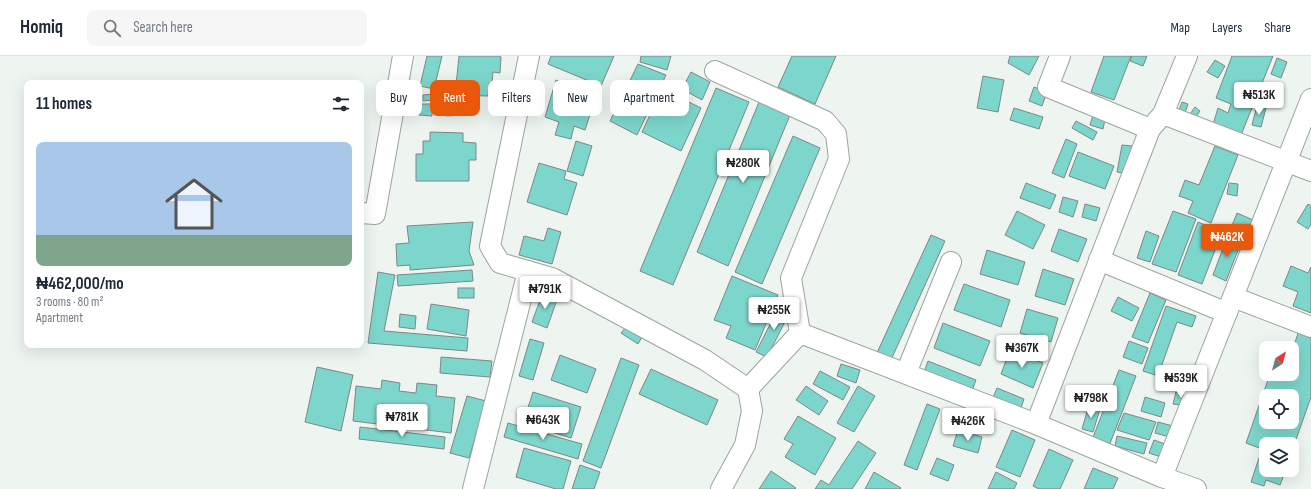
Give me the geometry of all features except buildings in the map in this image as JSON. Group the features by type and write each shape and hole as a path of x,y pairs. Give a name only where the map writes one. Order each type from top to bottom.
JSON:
{"street":[{"path":"364,213 375,214 403,56"},
{"path":"529,56 490,246 500,263 552,278 705,360 748,390 752,411 745,445 721,489"},
{"path":"1060,56 1048,87 1286,161 1311,171"},
{"path":"1036,424 1099,260 1156,121 1187,56"},
{"path":"715,72 825,121 836,134 839,158 791,278 800,333"},
{"path":"1162,476 1311,99"},
{"path":"1099,260 1230,305 1311,327"},
{"path":"906,373 951,262"},
{"path":"474,489 528,271"},
{"path":"748,390 800,333"},
{"path":"800,333 1036,424 1196,489"}]}
